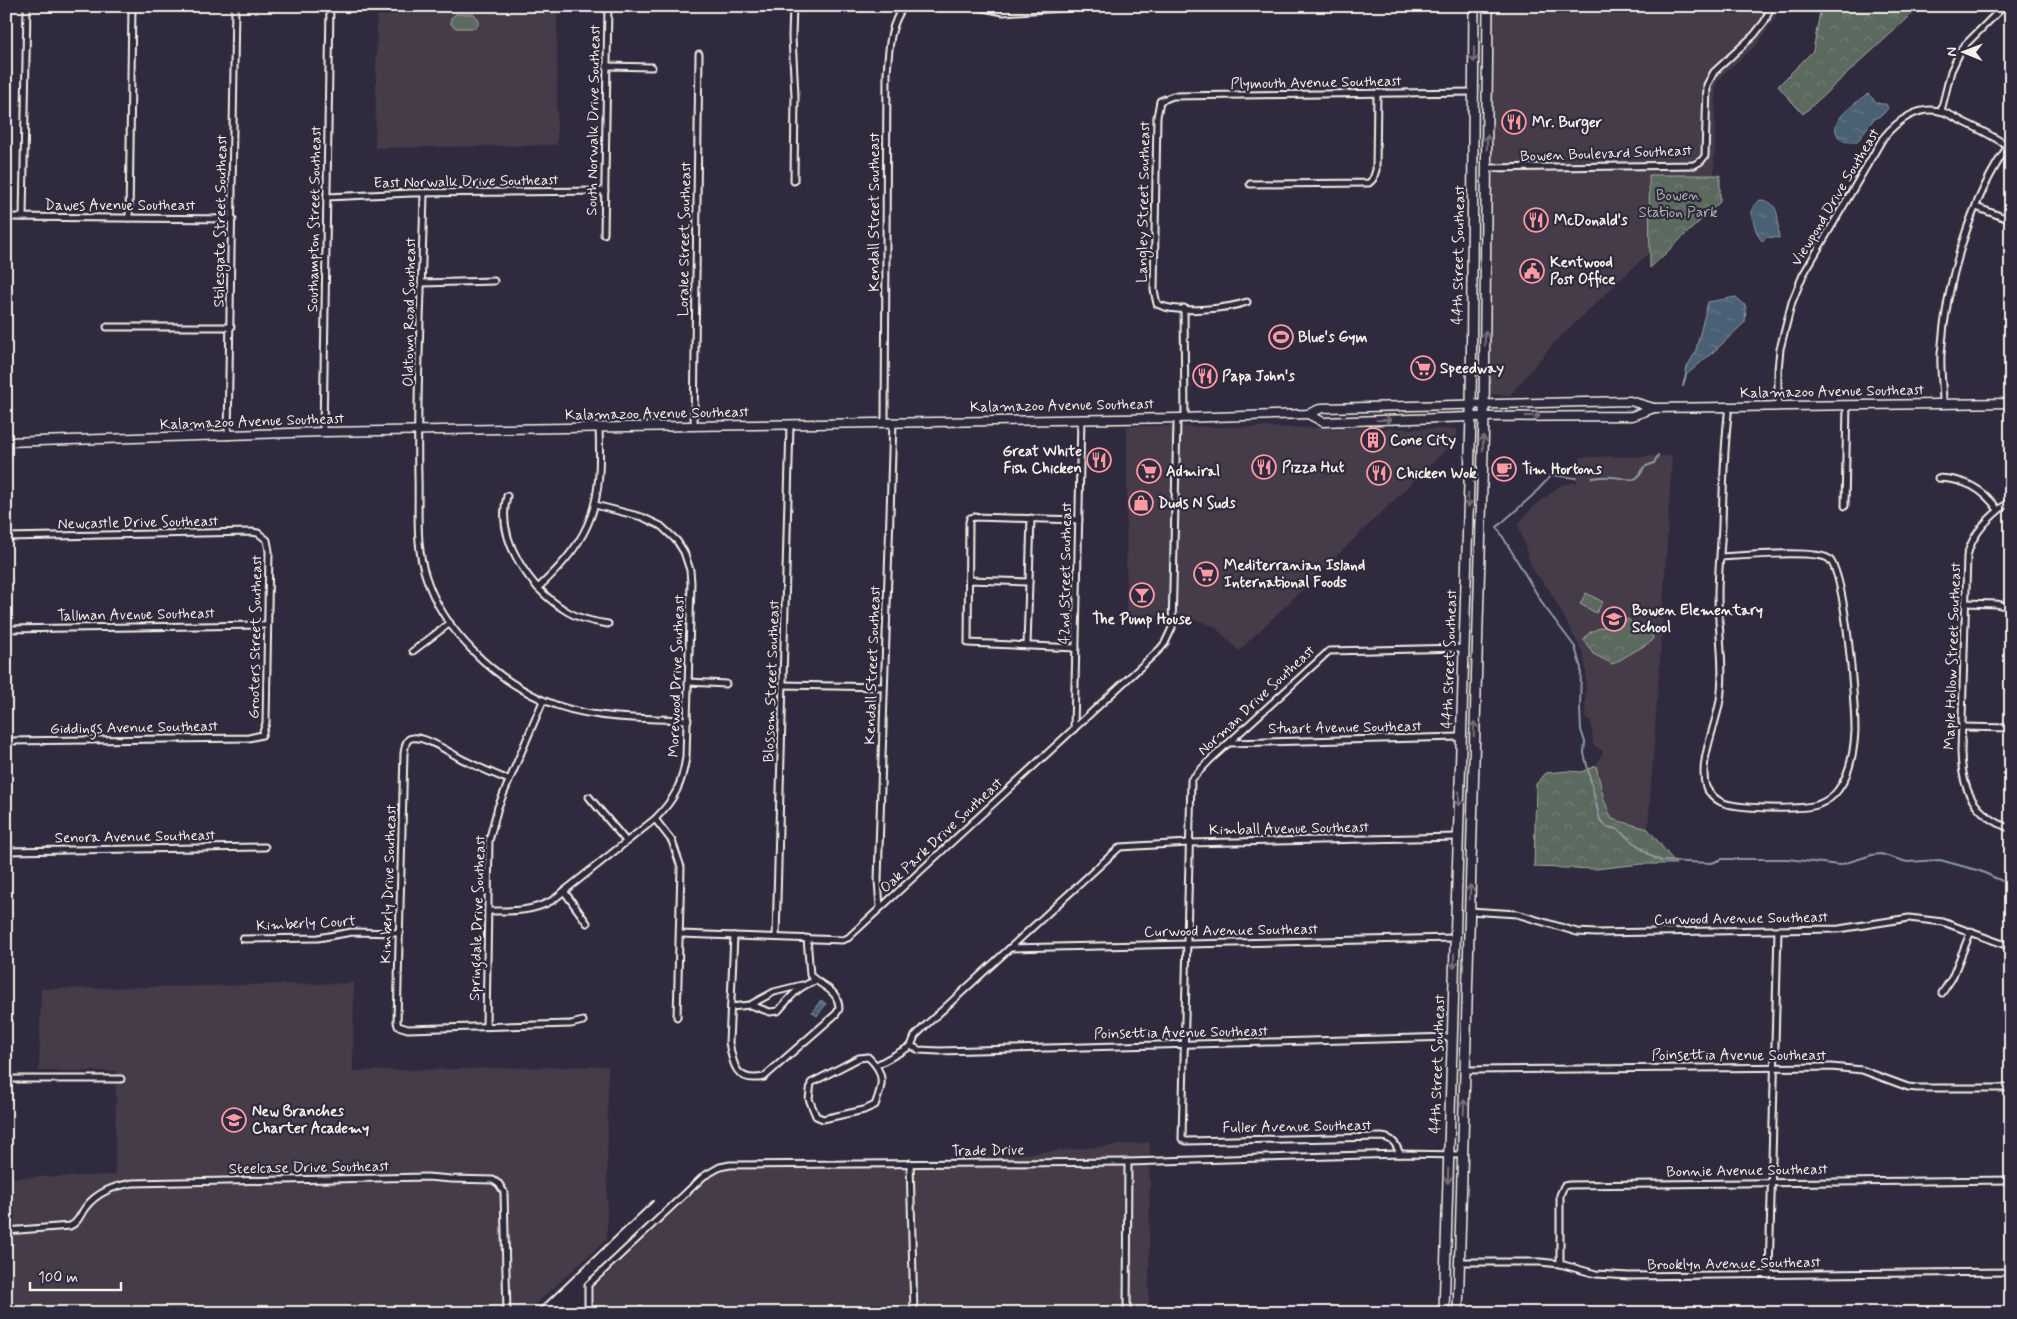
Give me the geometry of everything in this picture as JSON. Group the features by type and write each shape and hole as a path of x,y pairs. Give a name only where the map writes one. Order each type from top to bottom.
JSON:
{"main road":[{"name":"44th Street Southeast","path":"1444,1313 1471,416 1474,6"},
{"name":"44th Street Southeast","path":"1458,1313 1484,417 1488,6"},
{"path":"1473,146 1478,163 1487,168"},
{"path":"1473,190 1482,198 1486,208"},
{"name":"Kalamazoo Avenue Southeast","path":"6,442 323,432 790,425 1308,414 1322,408 1631,401 1654,408 2011,403"},
{"path":"1599,416 1616,412 1618,402"},
{"path":"1335,422 1335,414 1351,407"},
{"name":"Kalamazoo Avenue Southeast","path":"1308,414 1323,422 1335,422 1471,416 1632,416 1654,408"},
{"path":"1467,540 1471,550 1479,556"},
{"path":"1464,624 1469,637 1477,642"},
{"path":"1463,648 1473,656 1476,665"},
{"path":"1460,762 1465,773 1473,777"},
{"path":"1456,888 1460,904 1469,911"},
{"path":"1454,938 1462,942 1468,955"},
{"path":"1452,1049 1455,1064 1465,1070"}],"street":[{"path":"24,217 27,6"},
{"path":"129,218 132,6"},
{"name":"Stilesgate Street Southeast","path":"228,436 235,6"},
{"name":"Southampton Street Southeast","path":"323,432 330,6"},
{"name":"South Norwalk Drive Southeast","path":"604,234 608,6"},
{"path":"793,6 794,181"},
{"name":"Kendall Street Southeast","path":"880,908 878,880 889,422 888,64 890,35 898,14 904,6"},
{"path":"974,6 1003,12 1093,6"},
{"path":"1250,6 1295,6"},
{"name":"Bowen Boulevard Southeast","path":"1487,168 1694,165 1705,156 1706,95 1710,79 1714,72 1754,35 1765,21 1771,6"},
{"path":"1941,112 1951,72 1962,48 2004,6"},
{"name":"Loralee Street Southeast","path":"694,425 699,54"},
{"path":"607,66 652,67"},
{"name":"Plymouth Avenue Southeast","path":"1160,101 1173,96 1474,92"},
{"path":"1250,184 1369,183 1373,179 1376,170 1377,93"},
{"name":"Langley Street Southeast","path":"1160,101 1157,117 1154,290 1157,304 1164,307 1184,308"},
{"name":"Viewpond Drive Southeast","path":"1778,406 1780,349 1792,302 1803,275 1890,129 1909,115 1923,111 1941,112 2010,144"},
{"path":"1943,404 1941,357 1944,324 1953,278 1964,239 1976,207 1985,186 2010,144"},
{"name":"East Norwalk Drive Southeast","path":"327,197 424,193 605,191"},
{"name":"Oldtown Road Southeast","path":"424,193 418,431 419,537 426,577 450,623 471,648 491,667 511,682 543,701 598,716 688,720"},
{"path":"1976,207 2011,220"},
{"name":"Dawes Avenue Southeast","path":"6,217 233,219"},
{"path":"422,283 494,281"},
{"path":"1182,417 1184,308 1228,306 1247,302"},
{"path":"107,326 231,328"},
{"path":"1845,506 1847,405"},
{"path":"1720,557 1821,555 1829,559 1836,568 1841,588 1853,690 1855,733 1846,778 1828,800 1816,805 1798,807 1742,806 1722,803 1706,788 1704,772 1706,756 1716,721 1722,682 1718,620 1718,577 1729,406"},
{"name":"Oak Park Drive Southeast","path":"680,934 842,940 848,938 1160,649 1172,628 1177,431 1182,417"},
{"name":"42nd Street Southeast","path":"1074,728 1081,419"},
{"name":"Blossom Street Southeast","path":"776,937 790,425"},
{"path":"538,588 572,553 586,530 595,505 600,468 599,428"},
{"path":"1938,478 1960,480 1975,487 1985,494 1998,510"},
{"path":"507,496 504,515 510,541 525,572 538,588 568,612 584,619 608,624"},
{"name":"Maple Hollow Street Southeast","path":"2011,500 1980,528 1972,541 1967,556 1961,768 1964,782 1971,798 1983,813 2011,829"},
{"name":"Morewood Drive Southeast","path":"488,911 520,912 540,907 564,891 655,819 669,805 679,788 686,757 688,720 692,583 690,570 684,552 677,541 661,526 642,517 595,505"},
{"path":"1076,648 968,643 968,580 970,518 1079,520"},
{"path":"1027,646 1031,518"},
{"name":"Newcastle Drive Southeast","path":"6,537 251,532 258,533 267,540"},
{"name":"Grooters Street Southeast","path":"262,734 266,723 267,540"},
{"path":"968,580 1029,582"},
{"path":"1965,603 1996,604 2011,607"},
{"path":"413,651 450,623"},
{"name":"Tallman Avenue Southeast","path":"6,629 267,625"},
{"name":"Norman Drive Southeast","path":"1189,843 1191,780 1199,770 1329,651 1463,648"},
{"path":"689,682 726,684"},
{"path":"783,685 884,687"},
{"name":"Springdale Drive Southeast","path":"486,1026 490,841 498,806 543,701"},
{"path":"1962,727 2011,728"},
{"name":"Giddings Avenue Southeast","path":"6,741 249,738 262,734"},
{"name":"Stuart Avenue Southeast","path":"1230,743 1460,737"},
{"name":"Kimberly Drive Southeast","path":"486,1026 408,1029 398,1026 396,1017 404,754 406,743 415,738 432,743 508,780"},
{"path":"589,797 626,841"},
{"path":"655,819 672,840 680,867 677,1017"},
{"name":"Kimball Avenue Southeast","path":"1009,948 1120,847 1189,843 1458,838"},
{"path":"1183,1044 1189,843"},
{"name":"Senora Avenue Southeast","path":"6,851 265,847"},
{"path":"564,891 588,923"},
{"name":"Curwood Avenue Southeast","path":"1469,911 1517,914 1576,932 1839,929 1909,918 1943,922 2011,946"},
{"path":"1769,1275 1778,930"},
{"path":"1942,993 1952,978 1971,931"},
{"name":"Kimberly Court","path":"243,938 318,938 352,932 400,933"},
{"path":"734,936 729,1042 736,1069 744,1076 755,1079 764,1077 836,1014 839,1009 839,1003 830,988 816,981 810,975 807,938"},
{"name":"Curwood Avenue Southeast","path":"1009,948 1454,938"},
{"path":"877,1065 911,1046 915,1036 1009,948"},
{"path":"731,1007 750,1005 774,992 816,981"},
{"path":"750,1005 770,1012 778,1011 805,984"},
{"path":"486,1026 571,1024 583,1021"},
{"name":"Poinsettia Avenue Southeast","path":"911,1046 919,1050 940,1051 1452,1037"},
{"name":"Fuller Avenue Southeast","path":"1183,1044 1180,1135 1182,1139 1186,1141 1382,1137 1395,1142 1400,1154"},
{"path":"868,1057 877,1065 882,1080 875,1105 864,1110 824,1119 816,1116 809,1099 811,1083 859,1058 868,1057"},
{"name":"Poinsettia Avenue Southeast","path":"1465,1070 1850,1068 1862,1070 1908,1087 2011,1088"},
{"path":"6,1079 121,1079"},
{"name":"Trade Drive","path":"588,1313 588,1285 712,1170 730,1165 1128,1162 1400,1154 1462,1155"},
{"path":"1127,1313 1128,1162"},
{"path":"910,1163 914,1313"},
{"name":"Steelcase Drive Southeast","path":"6,1231 70,1226 74,1224 85,1207 107,1189 133,1183 427,1177 493,1180 499,1184 504,1192 507,1313"},
{"name":"Bonnie Avenue Southeast","path":"1560,1264 1560,1197 1564,1186 1584,1184 1770,1184 2011,1180"},
{"name":"Brooklyn Avenue Southeast","path":"1459,1262 1540,1262 1560,1264 1581,1271 1610,1276 2011,1272"}],"shaded area":[{"path":"377,6 557,6 557,145 375,148"},
{"path":"1491,6 1777,6 1776,16 1757,45 1724,73 1716,84 1714,175 1649,175 1650,252 1556,341 1510,395 1487,394"},
{"path":"1127,426 1457,429 1457,439 1239,651 1214,626 1179,615 1126,616"},
{"name":"Bowen Elementary School","path":"1672,456 1648,829 1612,819 1604,800 1596,766 1603,751 1593,745 1591,721 1585,719 1586,671 1583,653 1550,591 1532,569 1518,524 1532,508 1561,485 1577,482 1580,457"},
{"path":"354,983 353,1071 608,1066 607,1239 526,1313 6,1313 6,1178 115,1175 116,1071 39,1071 41,989"},
{"path":"1150,1142 1149,1307 1145,1313 594,1313 593,1288 712,1175 729,1170 897,1166"}],"green space":[{"path":"1821,6 1921,6 1803,114 1778,86 1813,51"},
{"path":"456,14 474,14 478,19 478,25 475,28 456,28 451,24 451,18"},
{"name":"Bowen Station Park","path":"1649,175 1720,175 1720,202 1650,268"},
{"path":"1586,593 1603,602 1596,613 1580,604"},
{"path":"1628,619 1633,624 1647,627 1653,637 1652,641 1613,664 1593,654 1584,640 1586,636 1594,630"},
{"path":"1596,766 1604,800 1612,819 1648,829 1676,864 1641,864 1596,869 1534,867 1536,784 1546,773 1581,772"}],"water":[{"path":"1868,94 1878,103 1886,104 1888,108 1872,121 1857,142 1843,140 1837,134 1837,123 1846,111"},
{"path":"1761,200 1768,202 1775,209 1779,238 1766,237 1763,242 1757,232 1752,210 1755,204"},
{"path":"1736,297 1746,306 1745,322 1686,375 1685,370 1695,353 1708,302"},
{"path":"821,1000 826,1004 817,1016 812,1012"}],"waterway":[{"path":"1683,386 1686,375"},
{"path":"1592,478 1635,479 1644,467 1654,463 1658,455"},
{"path":"1576,478 1552,475 1532,496 1497,527 1544,606 1575,647 1581,668 1580,708 1581,730 1585,742 1584,753 1600,820 1607,827 1617,829 1651,856 1661,861 1712,863 1722,859 1787,859 1839,865 1881,854 1907,862 1940,860 1980,871 2011,885"}],"railway":[{"path":"535,1313 653,1201"}],"place":[{"name":"Mr. Burger","path":"1514,122"},
{"name":"McDonald's","path":"1536,220"},
{"name":"Kentwood Post Office","path":"1532,271"},
{"name":"Blue's Gym","path":"1281,337"},
{"name":"Speedway","path":"1423,368"},
{"name":"Papa John's","path":"1205,376"},
{"name":"Cone City","path":"1373,440"},
{"name":"Great White Fish Chicken","path":"1099,460"},
{"name":"Pizza Hut","path":"1264,467"},
{"name":"Tim Hortons","path":"1504,469"},
{"name":"Admiral","path":"1149,471"},
{"name":"Chicken Wok","path":"1379,473"},
{"name":"Duds N Suds","path":"1141,503"},
{"name":"Mediterranian Island International Foods","path":"1206,574"},
{"name":"The Pump House","path":"1142,595"},
{"name":"Bowen Elementary School","path":"1614,619"},
{"name":"New Branches Charter Academy","path":"234,1120"}]}
